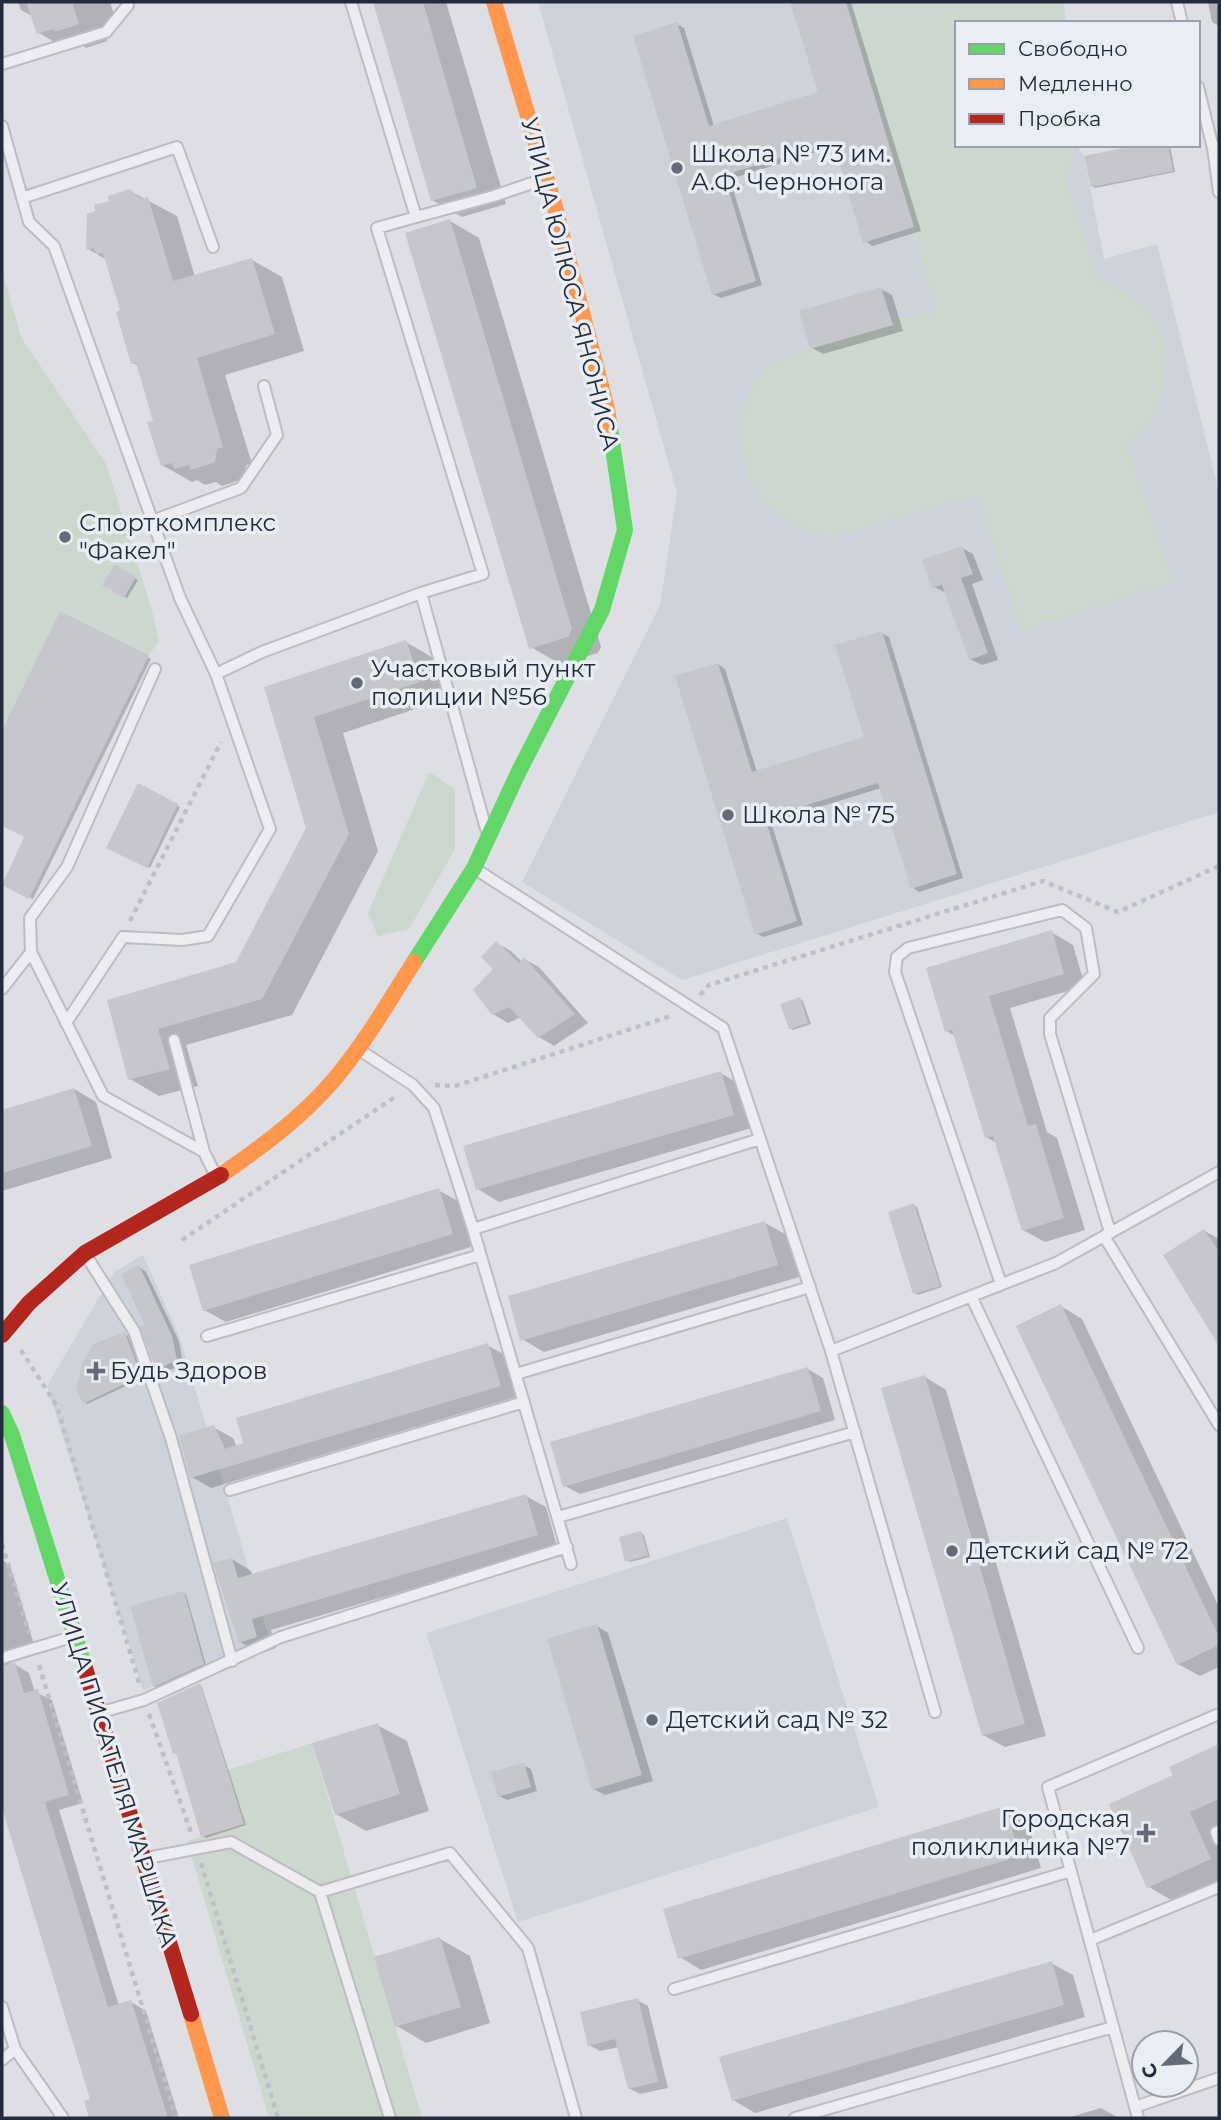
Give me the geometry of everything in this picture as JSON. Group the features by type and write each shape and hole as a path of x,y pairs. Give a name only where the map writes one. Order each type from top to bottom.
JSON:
{"street":[{"name":"УЛИЦА ЮЛЮСА ЯНОНИСА","path":"2,1335 29,1303 85,1253 217,1178 262,1147 331,1083 358,1049 474,868 519,771 602,610 625,530 607,410 547,178 494,2"},
{"name":"УЛИЦА ПИСАТЕЛЯ МАРШАКА","path":"2,1413 12,1435 145,1858 222,2118"}],"lane":[{"path":"2,64 106,32 128,5 127,2"},
{"path":"352,2 416,216"},
{"path":"1177,2 1182,21"},
{"path":"1200,94 1216,147 1219,192"},
{"path":"2,126 29,222 54,246 180,598 216,674 270,829 208,936 182,940 122,937 66,1023"},
{"path":"22,198 177,147 213,247"},
{"path":"216,674 262,652 421,593 483,574 377,228 494,196 547,178"},
{"path":"152,521 241,488 276,435 264,386"},
{"path":"421,593 488,838"},
{"path":"156,669 67,867 30,918 31,953 103,1096 204,1152"},
{"path":"474,868 723,1028 831,1351 935,1712"},
{"path":"1001,1284 895,972 897,957 908,948 1062,910 1086,929 1094,974 1050,1018 1050,1034 1107,1234 1219,1425"},
{"path":"2,989 31,953"},
{"path":"174,1040 204,1152 217,1178"},
{"path":"358,1049 413,1085 434,1108 571,1564"},
{"path":"472,1229 760,1139"},
{"path":"831,1351 1056,1262 1219,1172"},
{"path":"85,1253 134,1331 171,1438 232,1661"},
{"path":"207,1336 480,1255"},
{"path":"516,1374 810,1287"},
{"path":"971,1296 1138,1648"},
{"path":"230,1490 524,1402"},
{"path":"558,1517 855,1432"},
{"path":"98,1713 144,1700 281,1637 567,1547"},
{"path":"2,1658 75,1636"},
{"path":"1219,1714 1048,1787 1136,2113 1219,2078"},
{"path":"1219,1831 1216,1832 1219,1840"},
{"path":"145,1858 231,1842 320,1892 390,2118"},
{"path":"320,1892 450,1853 528,1948 576,2118"},
{"path":"674,1989 1071,1871"},
{"path":"1090,1940 1219,1887"},
{"path":"2,2007 15,2049 63,2118"},
{"path":"795,2118 1113,2027"},
{"path":"2,2060 15,2049"}],"path":[{"path":"122,937 232,719"},
{"path":"2,1544 176,2118"}],"shaded area":[{"path":"538,2 1064,2 1065,21 955,21 955,147 1077,147 1084,156 1104,259 1157,244 1219,492 1219,812 682,980 522,882 660,605 677,493"},
{"path":"848,2 1064,2 1065,21 955,21 955,147 1076,147 1067,181 1097,278 1133,298 1150,314 1157,325 1164,350 1165,377 1155,414 1143,432 1127,446 1173,582 1022,632 977,496 828,538 787,521 775,513 757,492 746,464 741,428 743,411 757,377 769,367 812,348 936,310 911,228 915,226"},
{"name":"Спорткомплекс \"Факел\"","path":"2,270 21,337 106,464 152,610 159,641 149,655 60,611 2,730"},
{"path":"429,772 455,789 455,849 409,929 378,936 368,913"},
{"path":"143,1255 180,1338 269,1637 195,1671 143,1690 47,1386 114,1272"},
{"name":"Детский сад № 32","path":"787,1518 879,1807 518,1922 426,1633"},
{"path":"312,1743 422,2118 269,2118 187,1841 244,1824 228,1770"}],"building":[{"path":"26,2 72,2 79,24 55,32 54,29 37,34"},
{"path":"373,2 423,2 477,188 431,201"},
{"path":"790,2 846,2 914,227 863,243 833,142 724,175 756,281 712,295 633,36 677,22 709,126 818,92"},
{"path":"1128,147 1168,147 1173,171 1091,187 1084,156"},
{"path":"130,189 141,199 148,197 173,281 252,258 275,334 197,358 223,447 217,449 215,462 191,470 189,465 174,469 172,463 161,466 147,422 153,421 136,363 131,364 116,312 120,310 103,253 96,254 94,248 86,250 87,214 95,211 94,205 109,201 108,196"},
{"path":"450,219 572,629 568,637 529,649 405,233"},
{"path":"881,287 893,325 810,349 799,311"},
{"path":"962,546 973,574 961,578 988,653 969,660 942,585 932,588 922,560"},
{"path":"115,564 136,577 124,598 102,585"},
{"path":"60,611 149,655 29,899 2,885 24,837 2,826 2,730"},
{"path":"882,631 957,874 911,889 878,783 765,818 797,921 755,935 675,676 718,663 752,772 864,737 835,645"},
{"path":"406,640 420,682 314,717 349,834 262,999 158,1029 170,1069 128,1080 107,1000 236,962 306,828 264,687"},
{"path":"138,783 178,804 147,868 106,848"},
{"path":"1052,930 1064,974 989,996 1028,1126 1036,1124 1064,1218 1022,1231 993,1136 985,1138 952,1030 945,1032 926,968"},
{"path":"496,941 519,963 524,957 575,1014 538,1038 509,1007 492,1015 473,990 493,969 481,957"},
{"path":"800,997 808,1023 789,1029 780,1004"},
{"path":"721,1071 734,1115 476,1190 463,1146"},
{"path":"74,1088 92,1146 2,1173 2,1110"},
{"path":"439,1188 453,1234 203,1311 189,1265"},
{"path":"914,1203 940,1286 913,1294 888,1212"},
{"path":"765,1221 778,1265 520,1341 508,1296"},
{"path":"1204,1229 1219,1252 1219,1346 1163,1255"},
{"path":"139,1265 172,1336 177,1360 156,1370 140,1326 145,1325 121,1274"},
{"path":"1061,1304 1219,1637 1219,1645 1177,1665 1016,1326"},
{"path":"125,1332 141,1376 83,1404 76,1388 82,1364 93,1344"},
{"path":"488,1343 501,1386 190,1478 179,1435 214,1425 225,1449 243,1443 236,1418"},
{"path":"808,1367 821,1411 563,1487 550,1442"},
{"path":"925,1375 1025,1724 982,1736 881,1388"},
{"path":"526,1494 538,1535 252,1619 257,1637 239,1643 213,1563 232,1558 238,1578"},
{"path":"641,1531 648,1555 625,1562 619,1537"},
{"path":"184,1591 204,1664 153,1687 130,1606"},
{"path":"597,1624 642,1775 592,1790 547,1639"},
{"path":"15,1662 24,1693 38,1689 69,1795 45,1802 108,2007 131,2000 168,2118 89,2118 84,2101 90,2099 2,1808 2,1666"},
{"path":"200,1683 244,1824 201,1837 176,1753 173,1754 157,1703"},
{"path":"378,1723 400,1794 335,1815 312,1743"},
{"path":"1219,1744 1219,1799 1190,1812 1211,1859 1147,1888 1109,1804 1173,1775 1169,1767"},
{"path":"524,1763 531,1787 498,1797 491,1772"},
{"path":"1005,1806 1020,1856 678,1959 663,1909"},
{"path":"440,1937 461,2007 395,2027 374,1957"},
{"path":"1052,1961 1064,2005 732,2101 719,2057"},
{"path":"638,1998 658,2082 628,2089 615,2039 588,2046 580,2012"}],"traffic: fast":[{"path":"414,962 474,868 519,771 602,610 625,530 610,428"},
{"path":"2,1413 12,1435 85,1668"}],"traffic: slow":[{"path":"494,2 553,200 610,428"},
{"path":"221,1175 293,1121 320,1096 365,1039 414,962"},
{"path":"191,2014 222,2118"}],"traffic: jam":[{"path":"2,1335 29,1303 85,1253 221,1175"},
{"path":"85,1668 191,2014"}],"place":[{"name":"Школа № 73 им. А.Ф. Чернонога","path":"677,168"},
{"name":"Спорткомплекс \"Факел\"","path":"65,537"},
{"name":"Участковый пункт полиции №56","path":"357,683"},
{"name":"Школа № 75","path":"728,815"},
{"name":"Будь Здоров","path":"96,1371"},
{"name":"Детский сад № 72","path":"952,1551"},
{"name":"Детский сад № 32","path":"652,1720"},
{"name":"Городская поликлиника №7","path":"1146,1833"}]}
